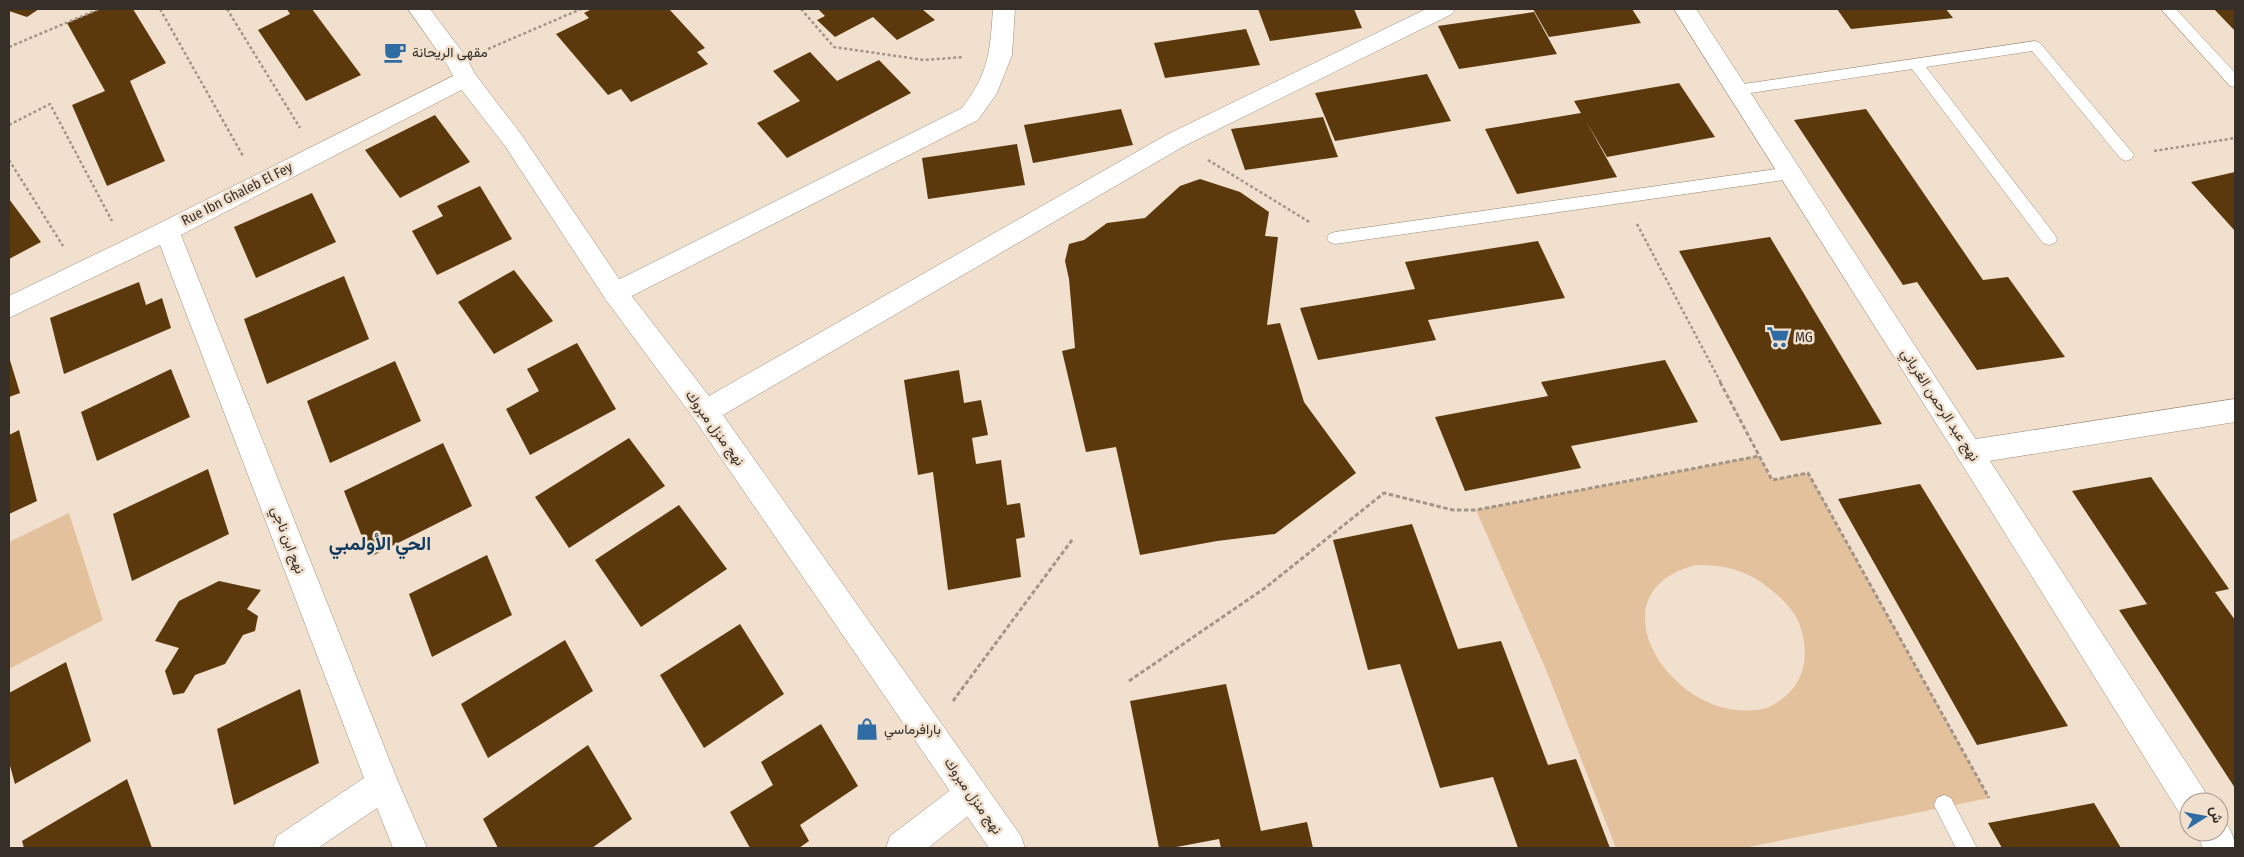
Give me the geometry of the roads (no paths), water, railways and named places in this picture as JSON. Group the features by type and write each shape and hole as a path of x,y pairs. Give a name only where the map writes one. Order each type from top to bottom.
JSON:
{"street":[{"name":"نهج منزل مبروك","path":"419,9 513,140 615,293 705,412 1009,848"},
{"path":"615,293 970,114 986,93 1001,55 1004,9"},
{"path":"705,412 1176,140 1444,9"},
{"name":"نهج عبد الرحمن الغرياني","path":"1685,9 2186,792"},
{"name":"Rue Ibn Ghaleb El Fey","path":"9,308 167,231 316,154 461,70"},
{"name":"نهج ابن ناجي","path":"167,231 383,785 410,848"},
{"path":"1970,452 2235,410"},
{"path":"289,848 383,785"},
{"path":"902,848 972,793"}],"lane":[{"path":"2168,9 2235,82"},
{"path":"1737,90 2035,46 2126,156"},
{"path":"1915,63 2050,239"},
{"path":"1335,238 1791,173"},
{"path":"1944,805 1967,848"}],"place":[{"name":"مقهى الريحانة","path":"395,52"},
{"name":"MG","path":"1778,337"},
{"name":"بارافرماسي","path":"867,729"}],"district":[{"name":"الحي الأولمبي","path":"380,543"}]}
